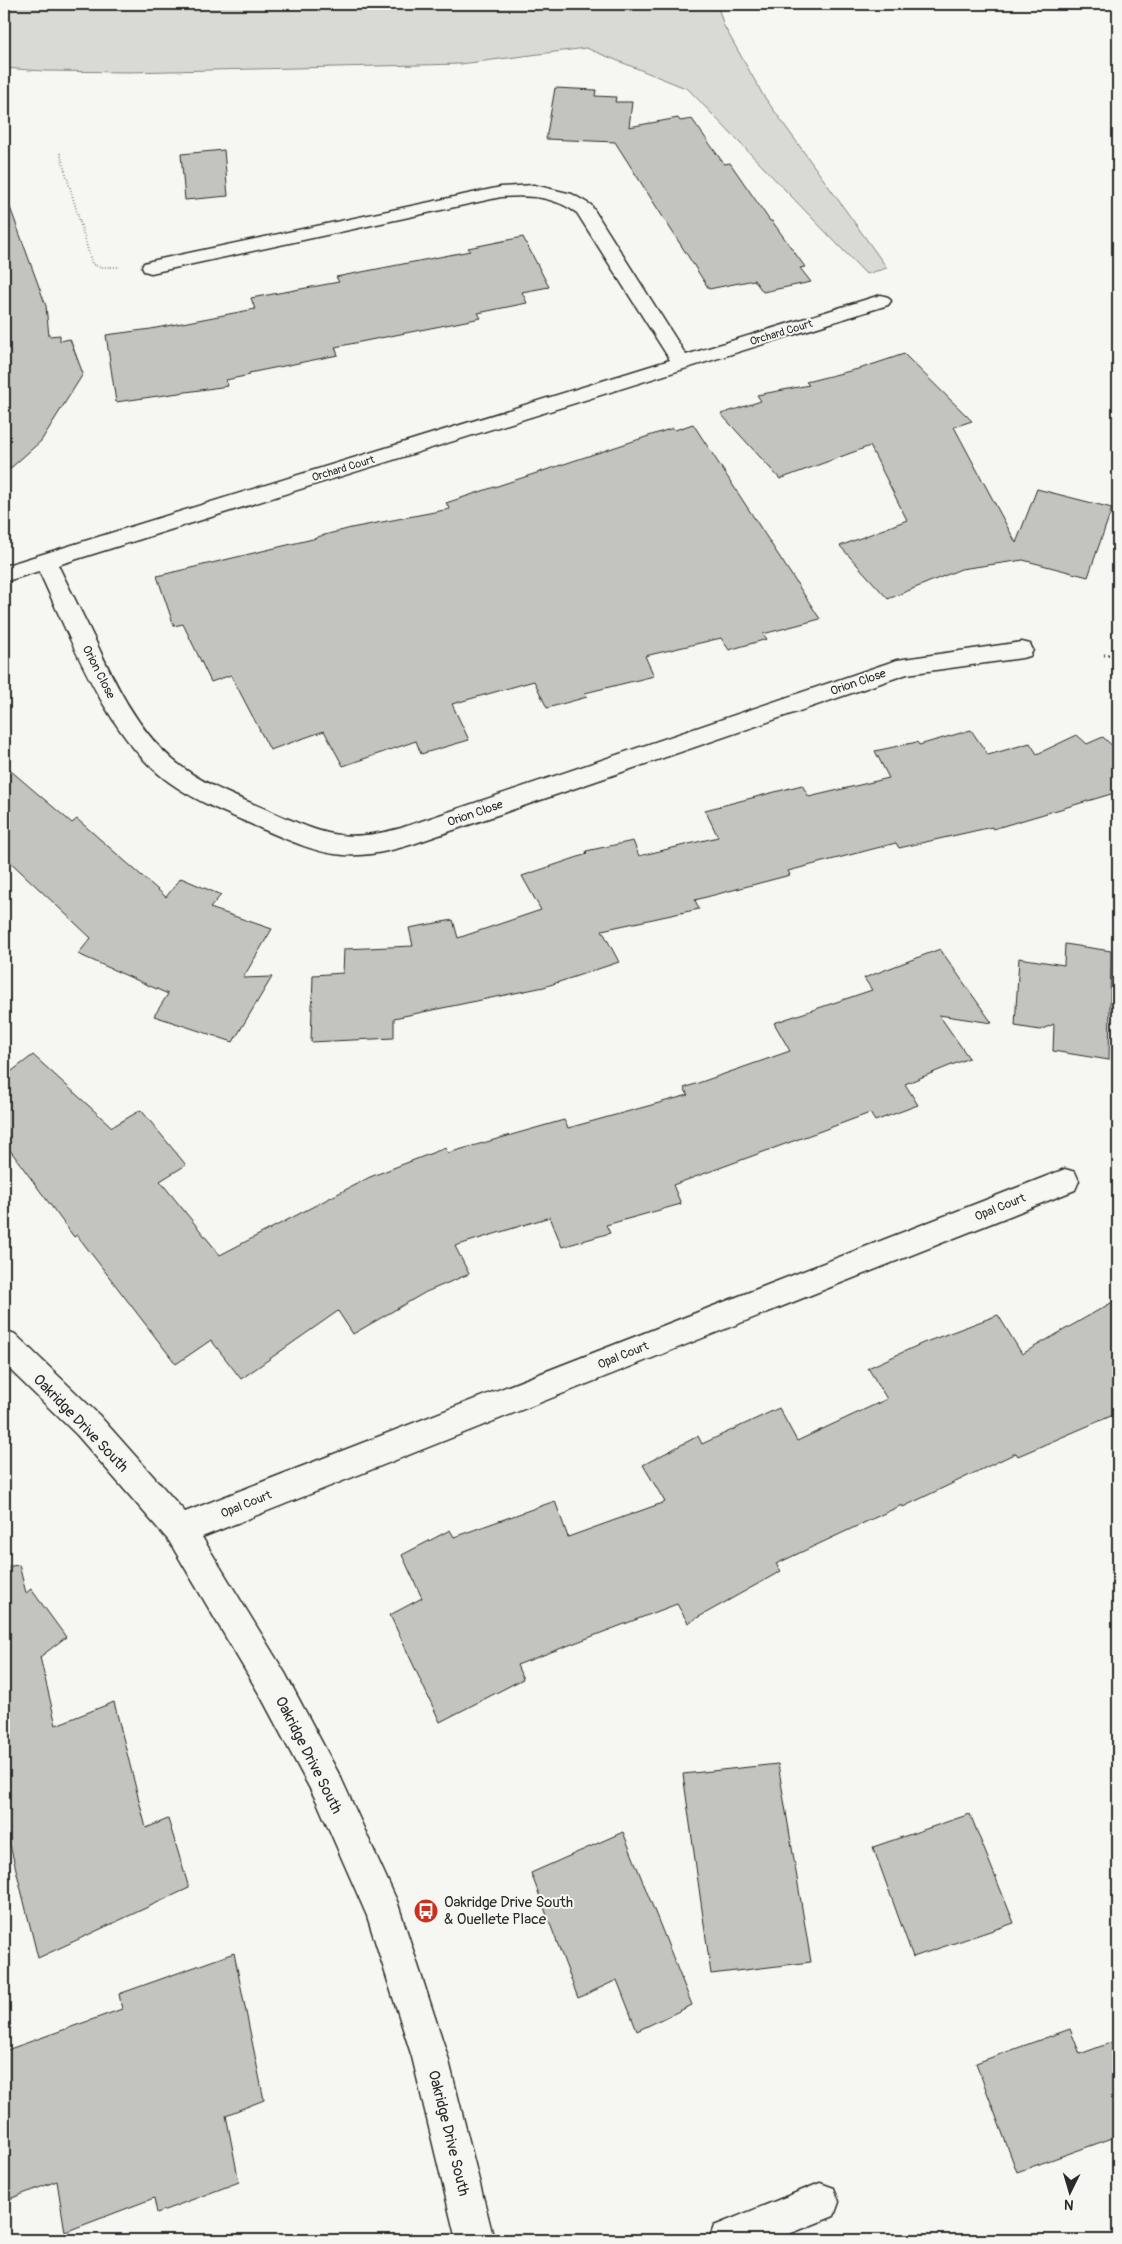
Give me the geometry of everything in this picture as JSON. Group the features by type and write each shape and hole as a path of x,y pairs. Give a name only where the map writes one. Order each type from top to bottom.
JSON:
{"street":[{"path":"151,268 501,192 535,190 566,197 584,210 681,362"},
{"name":"Orchard Court","path":"4,574 881,301"},
{"name":"Orion Close","path":"45,561 108,690 138,739 153,755 167,768 206,792 301,835 336,847 351,849 380,845 905,666 1022,650"},
{"name":"Opal Court","path":"180,1530 1065,1181"},
{"name":"Oakridge Drive South","path":"4,1344 88,1425 180,1530 273,1685 324,1782 384,1914 430,2056 475,2240"},
{"path":"728,2240 820,2202"}],"path":[{"path":"60,153 92,264 100,267 151,268"},
{"path":"1104,655 1118,655"}],"shaded area":[{"path":"4,4 717,4 724,26 763,95 887,268 866,274 688,89 586,48 461,64 129,72 43,71 4,68"}],"building":[{"path":"555,88 596,90 595,96 616,97 615,102 632,102 629,127 678,118 680,121 692,119 724,164 730,163 805,267 800,268 811,282 763,292 754,280 709,289 615,142 546,139"},
{"path":"224,150 228,196 185,200 181,154"},
{"path":"8,202 46,306 49,336 60,335 60,341 70,339 83,374 41,441 4,474 4,203"},
{"path":"523,237 549,287 522,292 527,303 478,313 481,318 335,347 338,355 249,373 250,375 226,380 228,386 116,402 106,335 151,329 255,309 251,298 339,282 336,277 470,251 468,248"},
{"path":"904,354 972,421 954,427 1016,543 1037,489 1112,508 1088,577 1023,560 961,569 888,599 840,546 907,520 870,446 780,479 721,414 761,401 757,395 809,385 806,382 862,368"},
{"path":"693,424 820,619 763,634 767,639 729,650 721,638 645,656 654,676 585,693 587,697 547,708 534,681 452,704 469,740 421,754 416,741 343,766 324,731 270,750 231,675 211,682 183,624 174,626 157,576 317,538 351,528 450,509 446,503 673,428 675,430"},
{"path":"971,730 988,755 1030,743 1037,754 1077,735 1087,744 1103,737 1118,751 1118,792 993,829 992,827 899,848 896,843 788,871 790,875 695,900 699,909 602,930 619,962 544,987 394,1018 394,1038 311,1042 313,975 343,973 344,949 413,946 409,928 453,920 458,938 541,910 522,876 587,854 586,851 633,841 639,856 718,837 705,810 802,785 809,797 889,778 875,751 917,742 919,745"},
{"path":"4,765 72,823 77,819 166,897 181,878 221,895 210,908 272,929 243,978 272,977 233,1042 154,1016 168,994 78,954 91,938 4,856"},
{"path":"1065,944 1111,951 1109,1060 1053,1051 1054,1024 1040,1030 1015,1026 1019,958 1064,965"},
{"path":"940,949 992,1023 939,1015 969,1058 905,1084 918,1105 875,1121 870,1113 673,1185 681,1204 606,1225 610,1233 562,1247 550,1217 455,1246 469,1274 426,1292 353,1334 338,1311 241,1379 211,1340 176,1364 77,1235 74,1237 4,1142 4,1077 33,1055 112,1127 141,1110 186,1165 160,1181 220,1255 370,1177 445,1148 448,1153 564,1120 568,1128 688,1095 684,1088 790,1051 774,1023 872,990 864,978"},
{"path":"1118,1299 1118,1413 1018,1456 1016,1453 903,1507 902,1505 776,1564 781,1571 688,1623 677,1604 517,1665 523,1679 440,1722 390,1615 422,1598 402,1555 450,1530 454,1537 555,1501 568,1537 665,1502 643,1465 698,1436 702,1444 779,1408 797,1441 887,1399 868,1368 923,1343 998,1315 1022,1354"},
{"path":"19,1565 26,1593 31,1589 66,1637 40,1657 56,1725 114,1702 146,1828 168,1819 189,1888 38,1958 4,1821 4,1567"},
{"path":"778,1764 811,1962 711,1974 683,1774"},
{"path":"970,1814 1014,1923 913,1957 873,1847"},
{"path":"623,1832 692,2005 637,2031 617,1980 578,1998 531,1873"},
{"path":"234,1953 264,2100 226,2115 239,2182 157,2213 154,2198 65,2232 57,2181 4,2201 4,2051 122,2009 119,1994"},
{"path":"1070,2029 1080,2054 1118,2040 1118,2136 1017,2172 976,2063"}],"place":[{"name":"Oakridge Drive South & Ouellete Place","path":"426,1911"}]}
